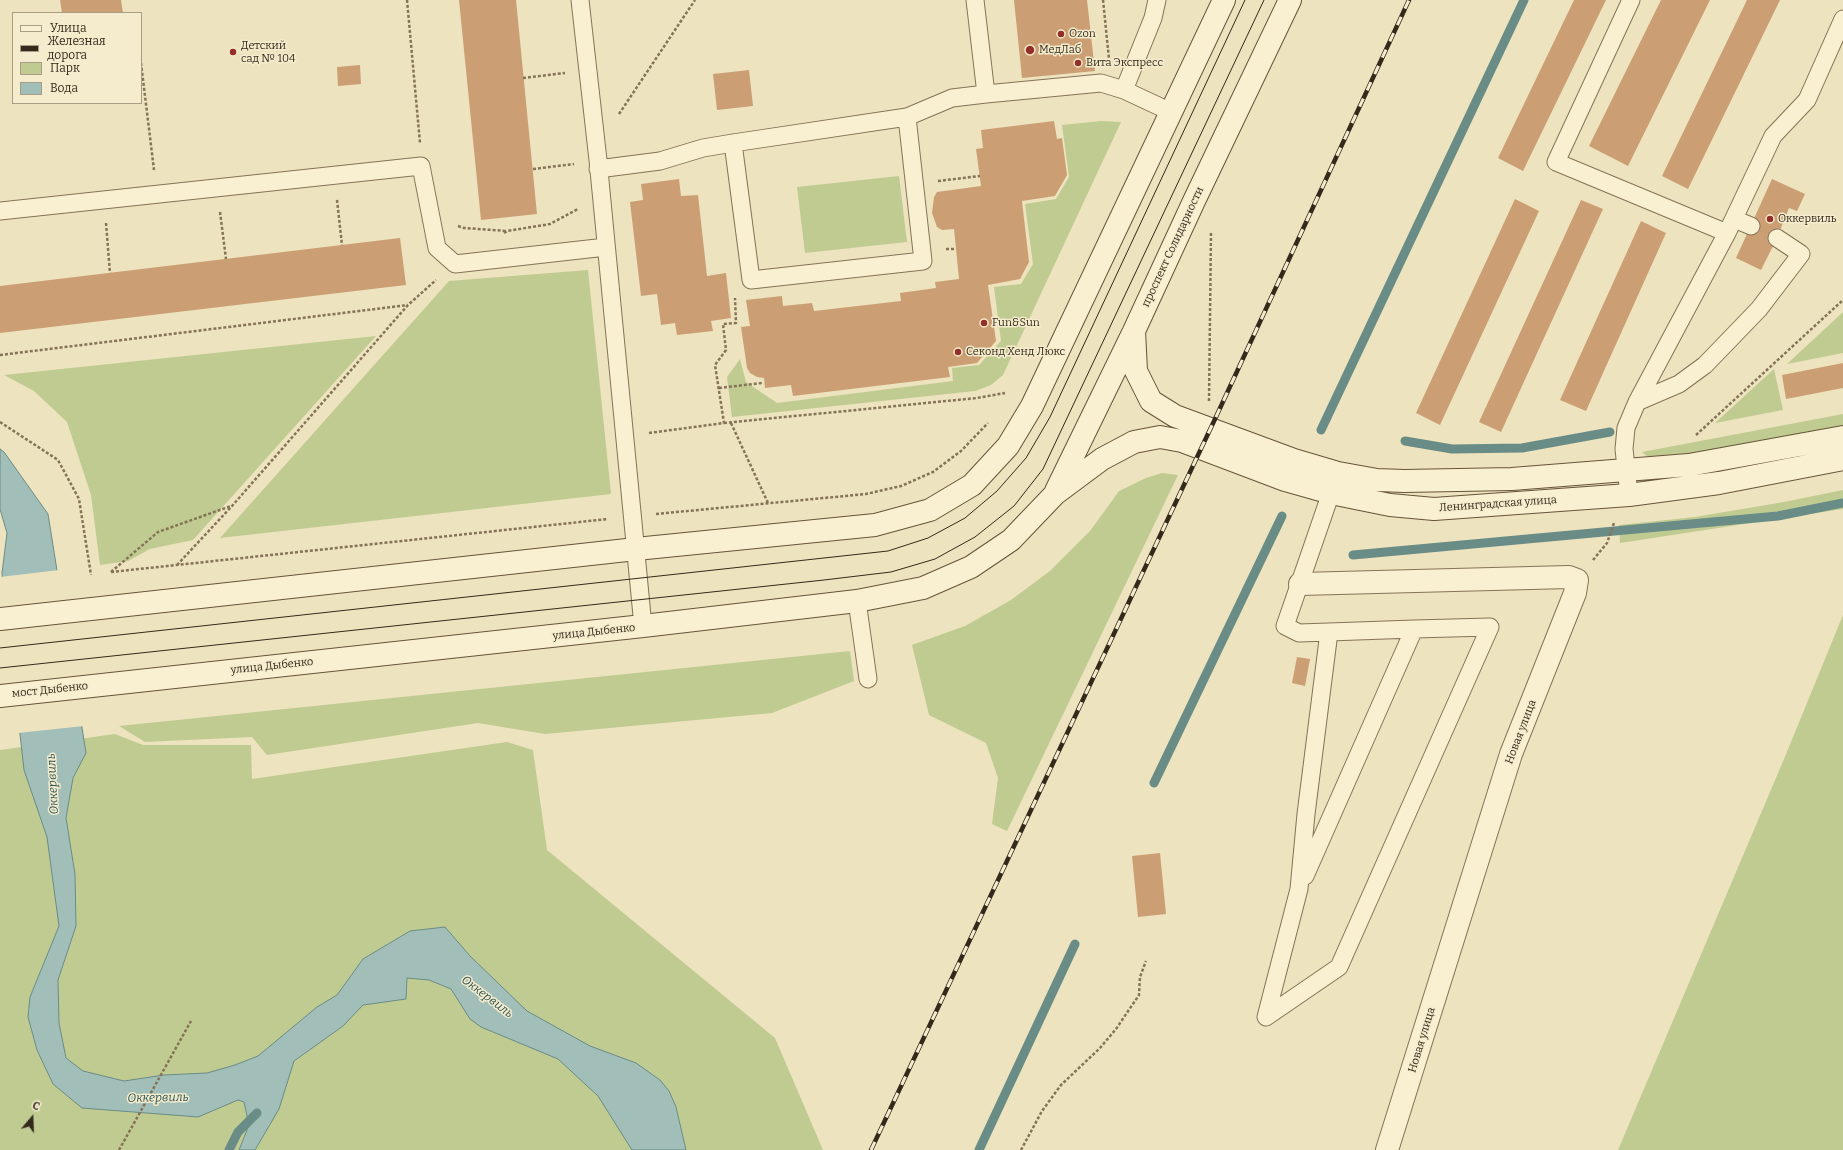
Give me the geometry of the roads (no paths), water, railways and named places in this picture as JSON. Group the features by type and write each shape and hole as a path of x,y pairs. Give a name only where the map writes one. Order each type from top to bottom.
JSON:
{"main road":[{"path":"0,619 636,549 875,525 930,510 972,486 1008,446 1032,406 1224,0"},
{"name":"проспект Солидарности","path":"1055,494 1290,0"},
{"path":"1134,330 1136,371 1151,401 1175,416 1254,447 1294,460 1338,473 1377,480 1512,479 1689,465 1843,436"},
{"name":"Ленинградская улица","path":"1055,494 1102,459 1134,442 1160,437 1182,441 1286,480 1331,493 1390,505 1434,509 1629,495 1719,483 1843,459"},
{"name":"улица Дыбенко","path":"100,685 643,626 857,601 923,588 971,567 1011,540 1055,494"},
{"name":"Новая улица","path":"1300,584 1569,577 1577,580 1575,593 1512,754 1387,1150"},
{"name":"мост Дыбенко","path":"0,696 100,685"}],"lane":[{"path":"580,0 598,165 643,626"},
{"path":"976,0 986,94"},
{"path":"1118,88 1153,18 1157,0"},
{"path":"1631,0 1556,162 1730,226 1751,226"},
{"path":"1629,495 1624,449 1626,428 1637,402 1730,226 1773,136 1807,100 1843,19"},
{"path":"598,165 660,161 703,148 733,142 907,117 952,98 1101,83 1118,88 1171,112"},
{"path":"733,142 751,280 923,261 907,117"},
{"path":"0,211 421,166 437,248 455,264 606,247"},
{"path":"1637,402 1679,384 1705,365 1760,308 1801,254 1778,238"},
{"path":"1329,632 1306,814 1299,889 1266,1017 1339,966 1490,627 1414,629 1299,633 1285,626 1338,473"},
{"path":"857,601 868,679"},
{"path":"1299,889 1414,629"}],"water":[{"path":"0,449 4,452 48,514 86,753 73,778 66,818 75,874 76,926 58,980 59,1023 66,1058 83,1071 124,1081 164,1075 207,1073 235,1065 258,1056 317,1007 337,995 363,959 410,931 445,927 470,956 527,1011 590,1046 636,1063 660,1080 669,1091 676,1107 686,1150 632,1150 598,1096 558,1059 481,1027 470,1019 451,989 429,980 407,978 406,999 363,1005 343,1026 294,1061 279,1109 255,1150 239,1150 249,1125 244,1102 238,1100 198,1117 82,1108 53,1084 37,1050 28,1017 30,997 59,926 47,837 24,770 2,573 7,533 0,509"}],"waterway":[{"path":"1321,430 1524,0"},
{"path":"1405,441 1452,449 1522,448 1610,432"},
{"path":"1353,555 1778,516 1843,503"},
{"path":"1154,783 1282,516"},
{"path":"979,1150 1075,944"},
{"path":"229,1150 238,1132 257,1113"}],"tram line":[{"path":"0,648 888,551 928,538 965,518 997,491 1026,458 1050,417 1245,0"},
{"path":"0,668 824,580 891,572 935,559 975,537 1014,506 1043,469 1264,0"}],"railway":[{"path":"871,1150 1215,419 1409,0"}],"place":[{"name":"Ozon","path":"1061,34"},
{"name":"МедЛаб","path":"1030,50"},
{"name":"Детский сад № 104","path":"233,52"},
{"name":"Вита Экспресс","path":"1078,63"},
{"name":"Оккервиль","path":"1770,219"},
{"name":"Fun&Sun","path":"984,323"},
{"name":"Секонд Хенд Люкс","path":"958,352"}]}
